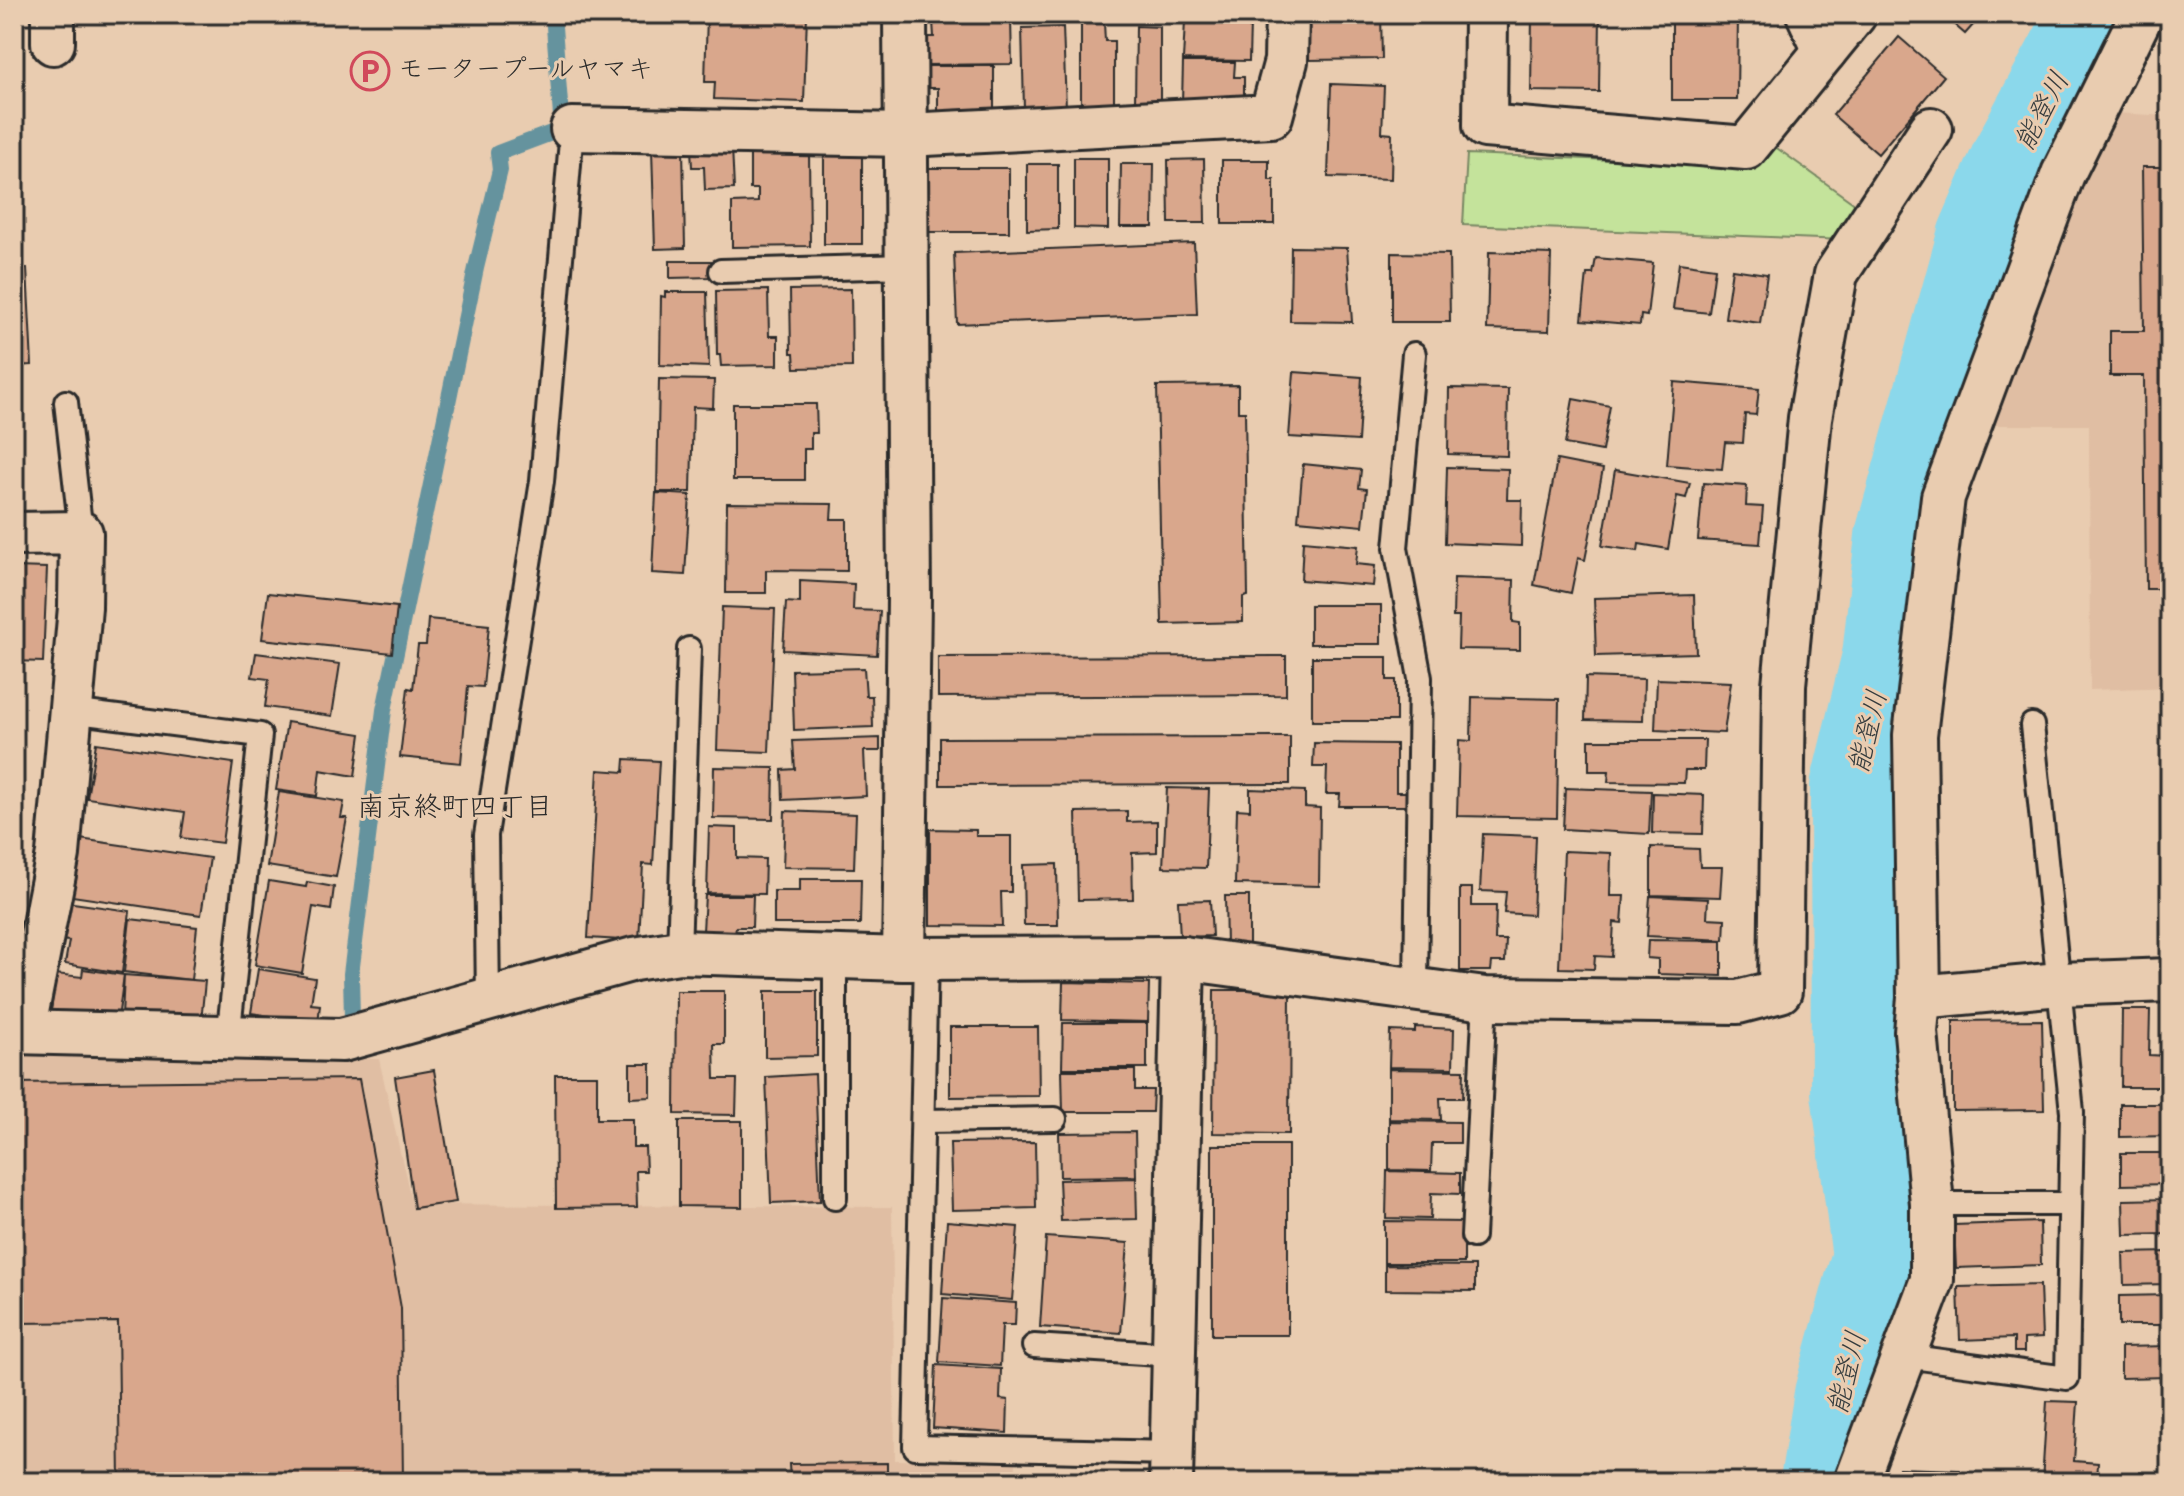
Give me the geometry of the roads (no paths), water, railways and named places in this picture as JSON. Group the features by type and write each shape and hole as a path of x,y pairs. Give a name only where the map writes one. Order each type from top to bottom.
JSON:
{"street":[{"path":"905,14 915,958"},
{"path":"572,129 907,135 1271,116 1286,61 1287,14"},
{"path":"1486,14 1485,126 1746,148 1855,14"},
{"path":"1808,14 1825,51"},
{"path":"1856,1482 1932,1280 1932,1204 1916,1032 1919,997 1915,735 1943,497 2063,174 2142,14"},
{"path":"14,534 81,533 80,607 58,854 19,1032 342,1040 488,1002 634,959 679,952 915,958 1183,958 1485,999 1738,1002 1780,991 1784,685 1810,418 1836,274 1931,129"},
{"path":"1172,1467 1183,958"},
{"path":"1919,997 2060,984 2170,980"}],"lane":[{"path":"488,1002 486,835 542,481 572,129"},
{"path":"721,271 907,266"},
{"path":"1414,354 1396,548 1420,678 1416,988"},
{"path":"66,402 81,533"},
{"path":"679,952 689,649"},
{"path":"70,711 260,735 228,1039"},
{"path":"1905,1356 2067,1378 2072,1112 2032,725"},
{"path":"835,954 835,1198"},
{"path":"915,958 923,1121 915,1447 1172,1467"},
{"path":"1473,1236 1485,999"},
{"path":"923,1121 1055,1119"},
{"path":"1932,1204 2070,1204"},
{"path":"1034,1346 1175,1355"}],"waterway":[{"path":"352,1019 351,974 384,710 476,268 500,170 498,153 562,129 553,14"},
{"name":"能登川","path":"1827,1482 1841,1395 1879,1256 1858,1091 1857,788 1889,657 1902,537 1984,238 2018,159 2096,14"}],"place":[{"name":"モータープールヤマキ","path":"370,71"}],"district":[{"name":"南京終町四丁目","path":"455,809"}]}
